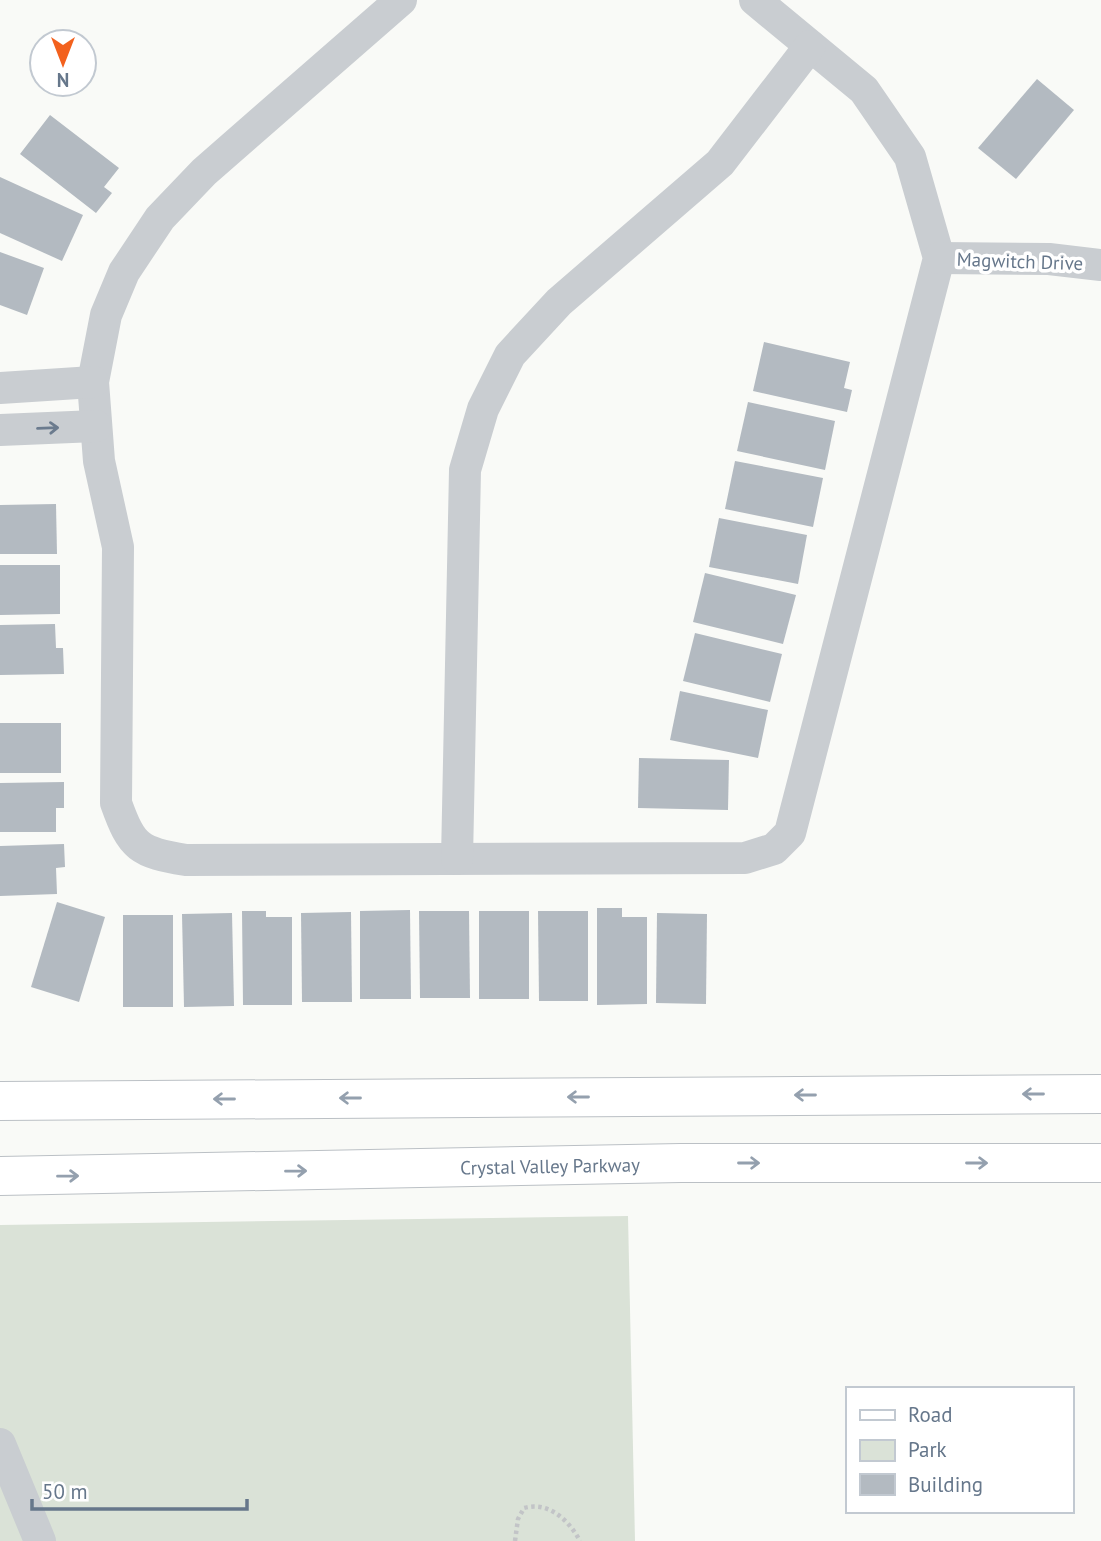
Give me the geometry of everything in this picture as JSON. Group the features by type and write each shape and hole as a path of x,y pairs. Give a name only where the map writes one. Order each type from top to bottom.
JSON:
{"main road":[{"path":"0,1101 1101,1094"},
{"name":"Crystal Valley Parkway","path":"0,1176 667,1164 1101,1163"}],"street":[{"path":"401,0 204,172 160,218 124,272 106,315 93,382 99,461 118,547 116,803 127,834 152,854 187,860 745,858 774,849 790,833 939,258 909,157 864,90 755,0"},
{"path":"457,859 465,470 483,409 510,355 559,302 720,163 810,46"},
{"name":"Magwitch Drive","path":"939,258 1049,259 1101,265"},
{"path":"0,388 93,382"},
{"path":"0,430 96,426"},
{"path":"0,1444 40,1541"}],"path":[{"path":"515,1541 518,1519 524,1508 534,1505 546,1506 580,1541"}],"green space":[{"path":"628,1216 635,1541 0,1541 0,1225"}],"building":[{"path":"1037,79 1074,110 1016,179 978,148"},
{"path":"50,115 119,168 104,187 112,193 96,213 20,154"},
{"path":"0,177 83,215 62,261 0,233"},
{"path":"0,252 44,268 27,315 0,305"},
{"path":"764,342 850,362 844,388 852,390 847,412 753,391"},
{"path":"748,402 835,421 825,470 737,451"},
{"path":"735,461 823,478 813,527 725,509"},
{"path":"56,504 57,554 0,554 0,505"},
{"path":"719,518 807,535 798,584 709,567"},
{"path":"0,565 60,565 60,614 0,615"},
{"path":"705,573 796,595 783,644 693,622"},
{"path":"55,624 56,648 63,648 64,674 0,675 0,625"},
{"path":"695,633 782,654 770,702 683,681"},
{"path":"680,691 768,710 758,758 670,740"},
{"path":"0,723 61,723 61,773 0,773"},
{"path":"639,758 729,760 728,810 638,808"},
{"path":"64,782 64,808 56,808 56,832 0,832 0,783"},
{"path":"64,844 65,867 56,868 57,894 0,896 0,846"},
{"path":"57,902 105,917 79,1002 31,987"},
{"path":"597,908 622,908 622,917 647,917 647,1004 597,1005"},
{"path":"410,910 411,999 360,999 360,911"},
{"path":"242,911 266,911 266,917 292,917 292,1005 243,1005"},
{"path":"419,911 469,911 470,998 420,998"},
{"path":"479,911 529,911 529,999 479,999"},
{"path":"538,911 588,911 588,1001 539,1001"},
{"path":"351,912 352,1002 302,1002 301,913"},
{"path":"232,913 234,1006 184,1007 182,914"},
{"path":"657,913 707,914 706,1004 656,1003"},
{"path":"123,915 173,915 173,1007 123,1007"}]}
